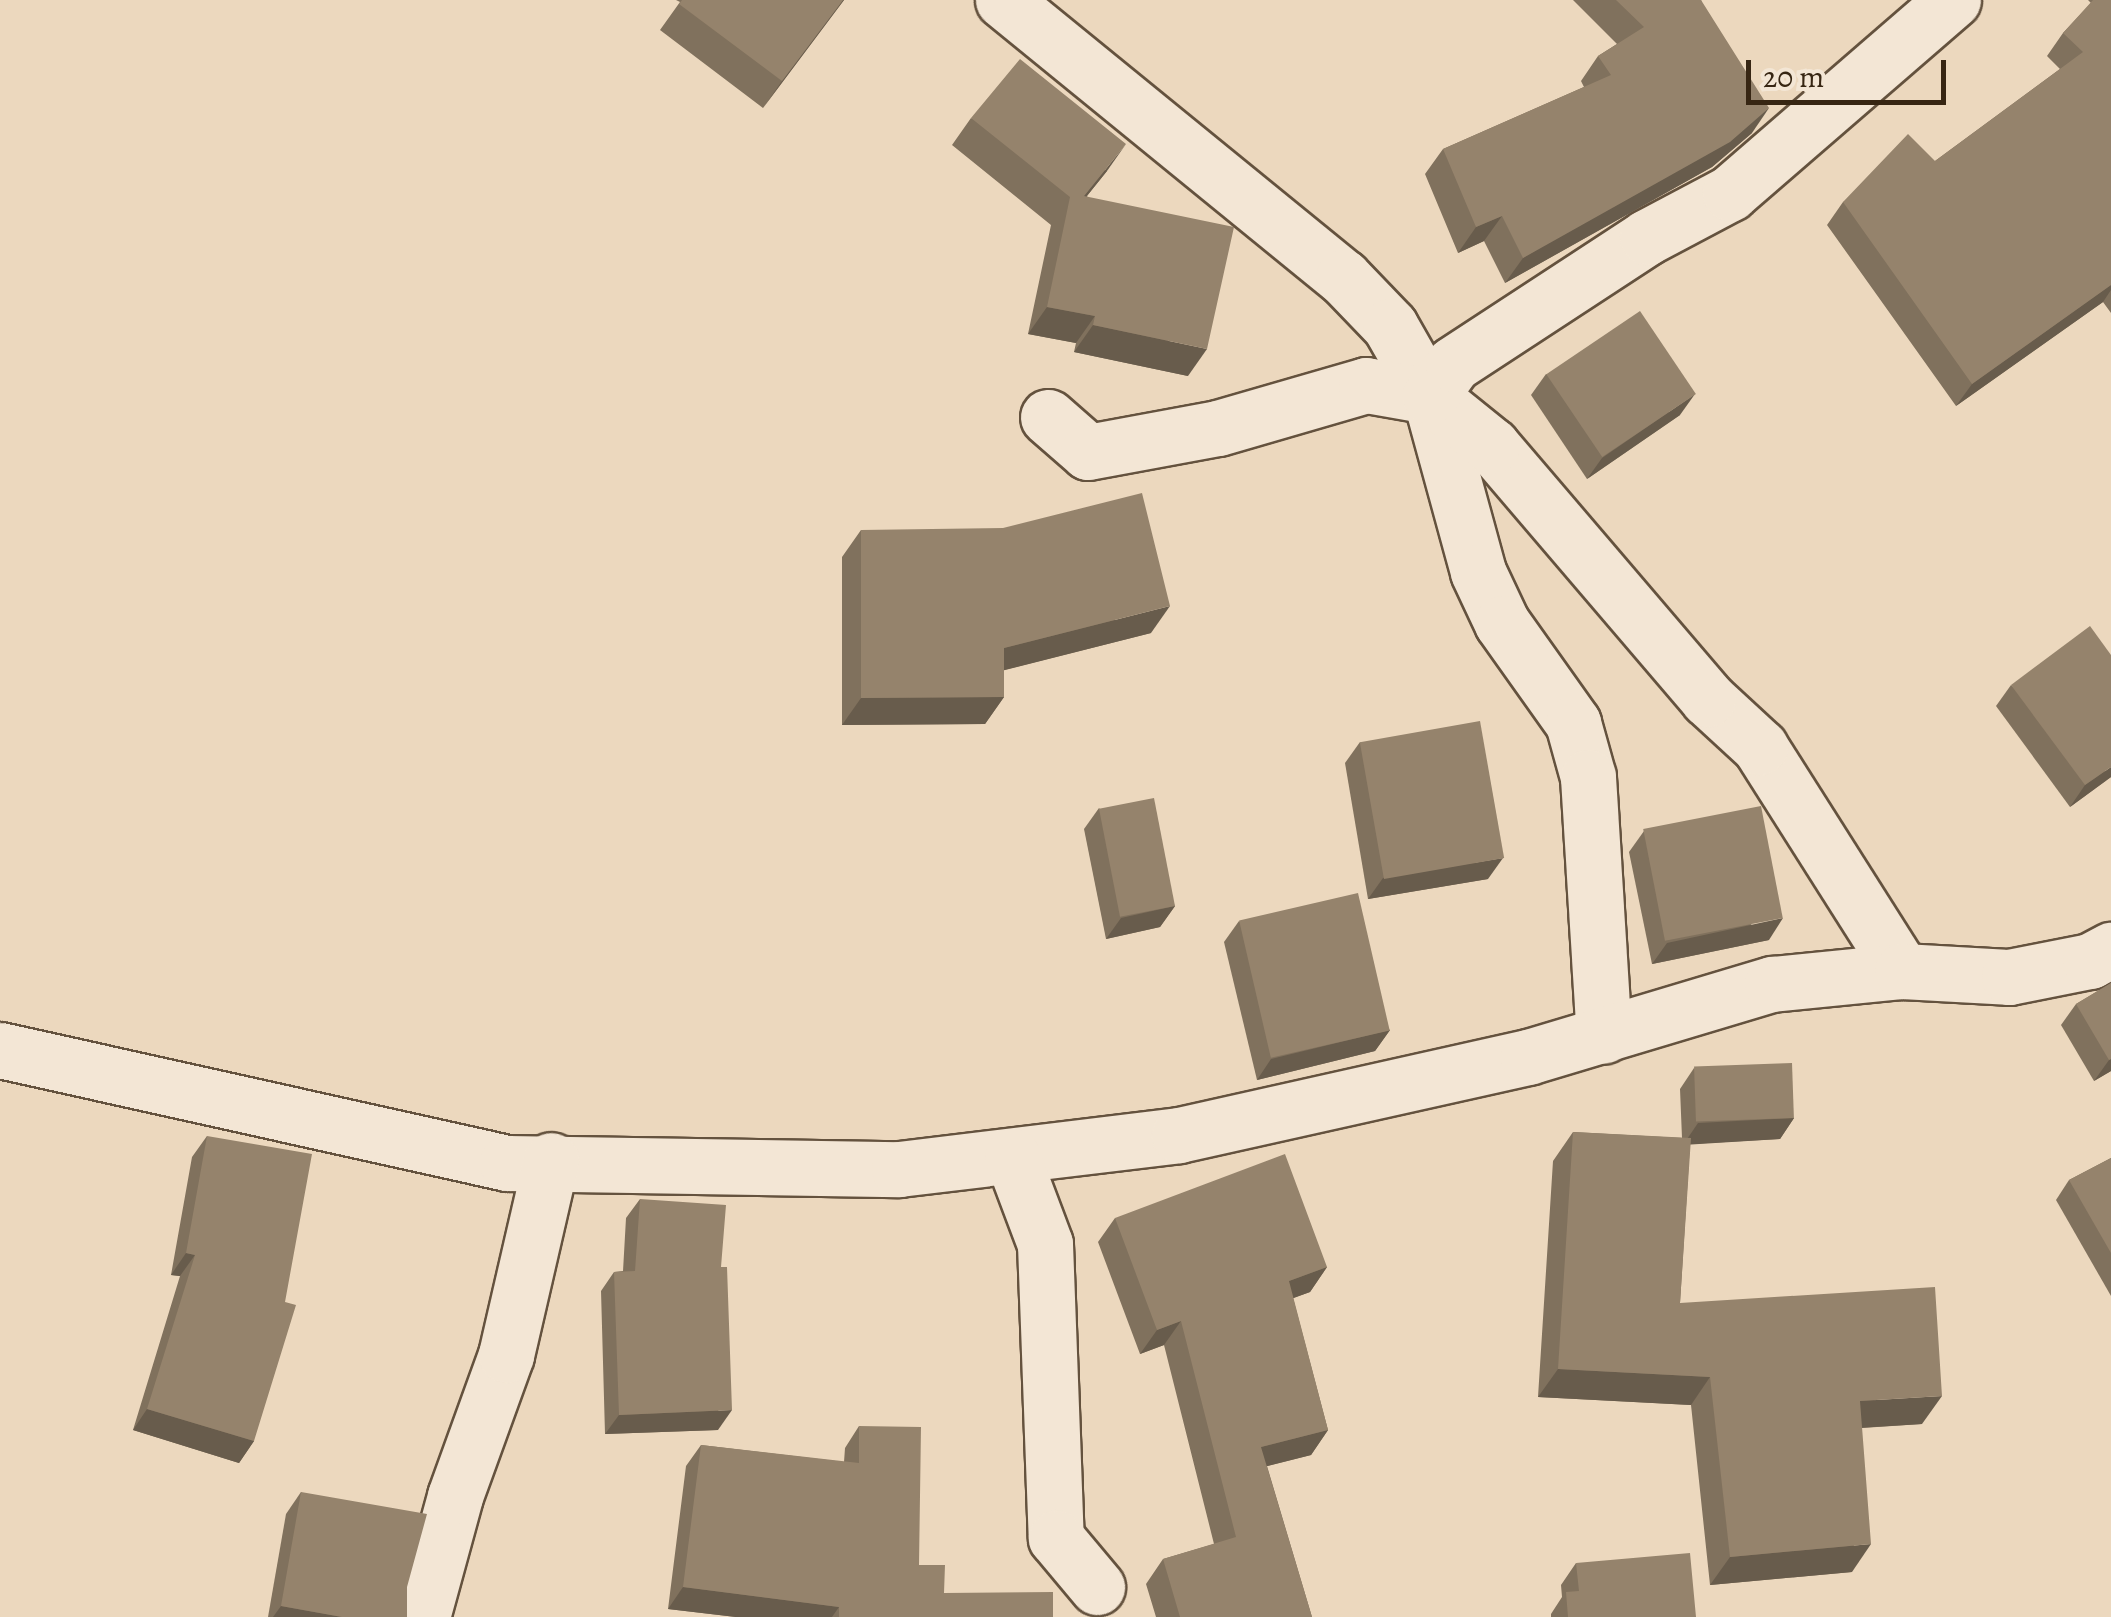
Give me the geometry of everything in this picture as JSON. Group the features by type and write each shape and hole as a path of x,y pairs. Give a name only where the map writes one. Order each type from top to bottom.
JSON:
{"street":[{"path":"1003,0 1343,277 1390,326 1430,396 1478,572 1502,623 1573,723 1588,776 1604,1036"},
{"path":"1430,396 1452,364 1648,237 1730,193 1953,0"},
{"path":"1048,417 1088,452 1218,428 1366,385 1430,396 1505,460 1708,698 1760,748 1902,971"},
{"path":"0,1050 255,1102 448,1154 507,1163 551,1160 899,1169 1179,1136 1604,1036 1772,984 1902,971 2008,977 2090,961 2111,950"},
{"path":"1012,1156 1045,1244 1056,1538 1098,1587"},
{"path":"422,1617 456,1496 506,1355 551,1160"}],"building":[{"path":"682,0 843,0 782,81 679,4"},
{"path":"1616,0 1701,0 1769,108 1730,142 1523,258 1502,216 1476,227 1443,149 1611,75 1598,56 1644,27"},
{"path":"2093,0 2111,0 2111,285 1972,384 1843,202 1908,134 1935,161 2083,52 2063,33"},
{"path":"1020,59 1126,144 1084,196 1234,227 1207,349 1093,325 1095,316 1047,307 1070,197 971,118"},
{"path":"1640,311 1696,394 1602,457 1546,374"},
{"path":"1142,493 1170,606 1004,648 1004,697 861,698 861,530 1003,528"},
{"path":"2090,626 2111,655 2111,767 2085,785 2011,685"},
{"path":"1480,721 1504,858 1384,879 1360,742"},
{"path":"1154,798 1175,906 1120,917 1099,809"},
{"path":"1761,806 1783,918 1665,941 1643,829"},
{"path":"1358,893 1390,1030 1271,1058 1239,920"},
{"path":"2111,983 2111,1059 2109,1060 2076,1004"},
{"path":"1792,1063 1794,1118 1696,1121 1694,1066"},
{"path":"1573,1132 1691,1138 1680,1303 1935,1287 1942,1396 1860,1401 1871,1544 1730,1557 1710,1377 1558,1369"},
{"path":"207,1136 312,1154 285,1302 296,1305 254,1441 147,1409 195,1255 186,1253"},
{"path":"1285,1154 1327,1267 1289,1281 1328,1430 1261,1447 1312,1617 1180,1617 1163,1559 1236,1537 1181,1321 1157,1330 1115,1218"},
{"path":"2111,1158 2111,1253 2069,1180"},
{"path":"640,1199 726,1205 721,1267 727,1267 732,1410 619,1415 614,1272 635,1271"},
{"path":"859,1426 921,1427 919,1565 945,1565 944,1593 1053,1592 1053,1617 839,1617 839,1607 683,1587 701,1445 859,1463"},
{"path":"301,1492 427,1514 407,1587 407,1617 342,1617 281,1606"},
{"path":"1690,1553 1696,1617 1568,1617 1566,1592 1579,1591 1576,1563"}]}
